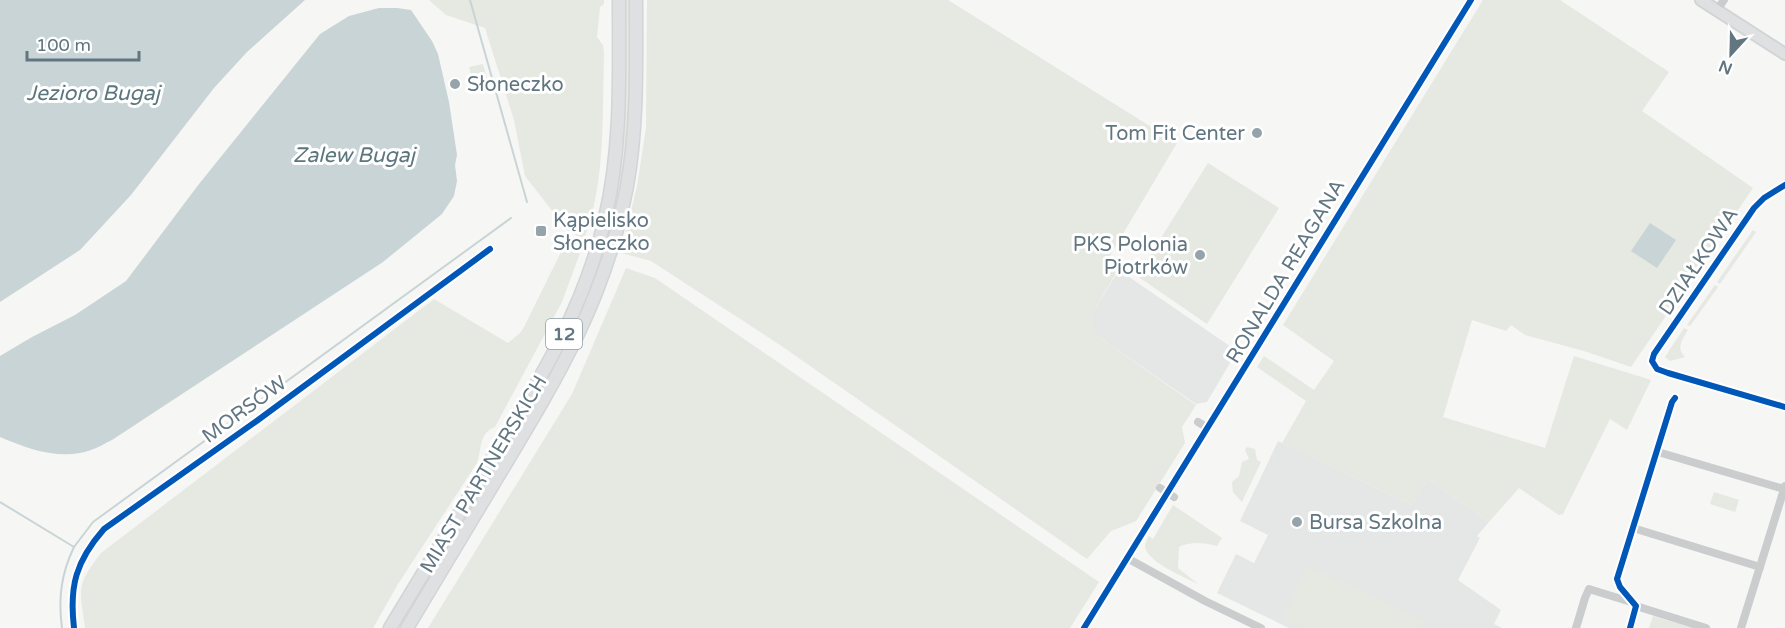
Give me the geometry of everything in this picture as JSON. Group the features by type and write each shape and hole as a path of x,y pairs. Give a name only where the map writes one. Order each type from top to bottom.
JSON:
{"main road":[{"name":"MIAST PARTNERSKICH","path":"390,628 546,368 571,319 590,272 606,217 615,159 619,0"},
{"name":"MIAST PARTNERSKICH","path":"407,628 560,373 584,326 603,276 619,221 632,151 636,0"},
{"path":"1701,0 1785,54"}],"street":[{"name":"RONALDA REAGANA","path":"1084,628 1127,558 1171,495 1208,428 1471,0"},
{"path":"1717,10 1724,0"},
{"name":"DZIAŁKOWA","path":"1785,185 1764,198 1754,208 1654,354 1652,361 1654,366 1668,374 1785,407"},
{"name":"MORSÓW","path":"74,628 71,600 75,577 88,547 104,529 258,420 489,249"},
{"path":"1611,595 1675,398"},
{"path":"1198,422 1208,428"},
{"path":"1658,452 1784,488 1742,628"},
{"path":"1160,488 1171,495"},
{"path":"1634,528 1760,567"},
{"path":"1127,558 1260,628"},
{"path":"1617,582 1635,604"},
{"path":"1576,628 1589,589 1706,628"},
{"path":"1630,628 1635,604"}],"shaded area":[{"path":"429,0 604,0 604,4 600,7 597,37 603,45 604,54 602,146 597,192 585,236 580,237 568,231 525,176 514,120 485,28 446,15"},
{"path":"624,0 631,0 629,128 623,177 607,246 604,244"},
{"path":"647,0 948,0 1177,143 1108,259 1118,270 1090,317 1095,334 1196,405 1182,427 1185,443 1136,521 1111,531 1087,559 780,345 651,261 621,253 637,186 646,128"},
{"path":"1483,0 1560,0 1669,72 1642,111 1753,188 1709,253 1698,246 1691,255 1702,263 1631,367 1525,335 1511,325 1506,331 1472,320 1443,417 1545,448 1574,356 1651,380 1627,430 1610,419 1563,514 1559,515 1519,488 1489,522 1428,479 1412,505 1282,443 1306,401 1257,367 1264,356 1314,390 1334,361 1283,325"},
{"path":"483,64 489,85 475,89 469,67"},
{"name":"PKS Polonia Piotrków","path":"1208,163 1279,208 1207,324 1137,276"},
{"path":"1753,230 1756,232 1720,284 1717,282"},
{"path":"564,246 580,253 562,302 495,427 486,433 477,463 398,584 373,628 85,628 81,588 87,573 101,553 434,299 508,343 521,332"},
{"path":"599,261 602,262 593,290 554,373 400,628 396,628 561,350 577,320"},
{"path":"626,268 655,278 1099,582 1070,628 428,628 572,394"},
{"path":"1119,270 1237,351 1207,402 1196,404 1095,334 1090,317"},
{"path":"1715,285 1718,287 1690,326 1687,325"},
{"path":"1684,328 1688,330 1680,347 1685,357 1670,361 1665,357"},
{"path":"1278,441 1412,505 1428,479 1489,522 1477,536 1480,538 1458,580 1501,610 1494,624 1502,628 1289,628 1217,593 1236,554 1254,563 1268,535 1240,521"},
{"path":"1247,447 1255,449 1257,460 1261,462 1242,502 1233,492 1232,482 1239,476 1242,462 1249,459 1245,450"},
{"path":"1714,492 1739,500 1735,512 1710,504"},
{"path":"1173,505 1222,538 1217,546 1198,543 1179,547 1178,568 1198,584 1158,563 1146,551 1145,545 1149,536 1153,539"},
{"path":"1307,566 1425,620 1422,628 1300,628 1282,620"},
{"path":"1653,616 1692,628 1649,628"}],"water":[{"name":"Jezioro Bugaj","path":"0,0 305,0 247,52 214,88 131,195 80,250 0,302"},
{"name":"Zalew Bugaj","path":"379,8 411,10 438,54 449,102 457,155 455,165 457,181 454,196 442,214 383,262 99,447 80,453 56,454 22,446 0,437 0,356 75,315 126,281 199,184 320,34 349,16"},
{"path":"1650,223 1676,240 1657,268 1631,251"}],"waterway":[{"path":"470,0 527,202"},
{"path":"0,502 74,547 93,522 511,218"},
{"path":"62,628 60,607 62,587 66,567 74,547"}],"cycle path":[{"path":"1084,628 1471,0"},
{"path":"1785,185 1764,198 1754,208 1654,354 1652,361 1657,369 1668,373 1785,407"},
{"path":"74,628 73,599 77,575 87,552 104,529 258,420 490,249"},
{"path":"1630,628 1636,606 1620,587 1617,579 1675,398"}],"place":[{"name":"Słoneczko","path":"455,84"},
{"name":"Tom Fit Center","path":"1257,133"},
{"name":"Kąpielisko Słoneczko","path":"541,231"},
{"name":"PKS Polonia Piotrków","path":"1200,255"},
{"name":"Bursa Szkolna","path":"1297,522"}]}
